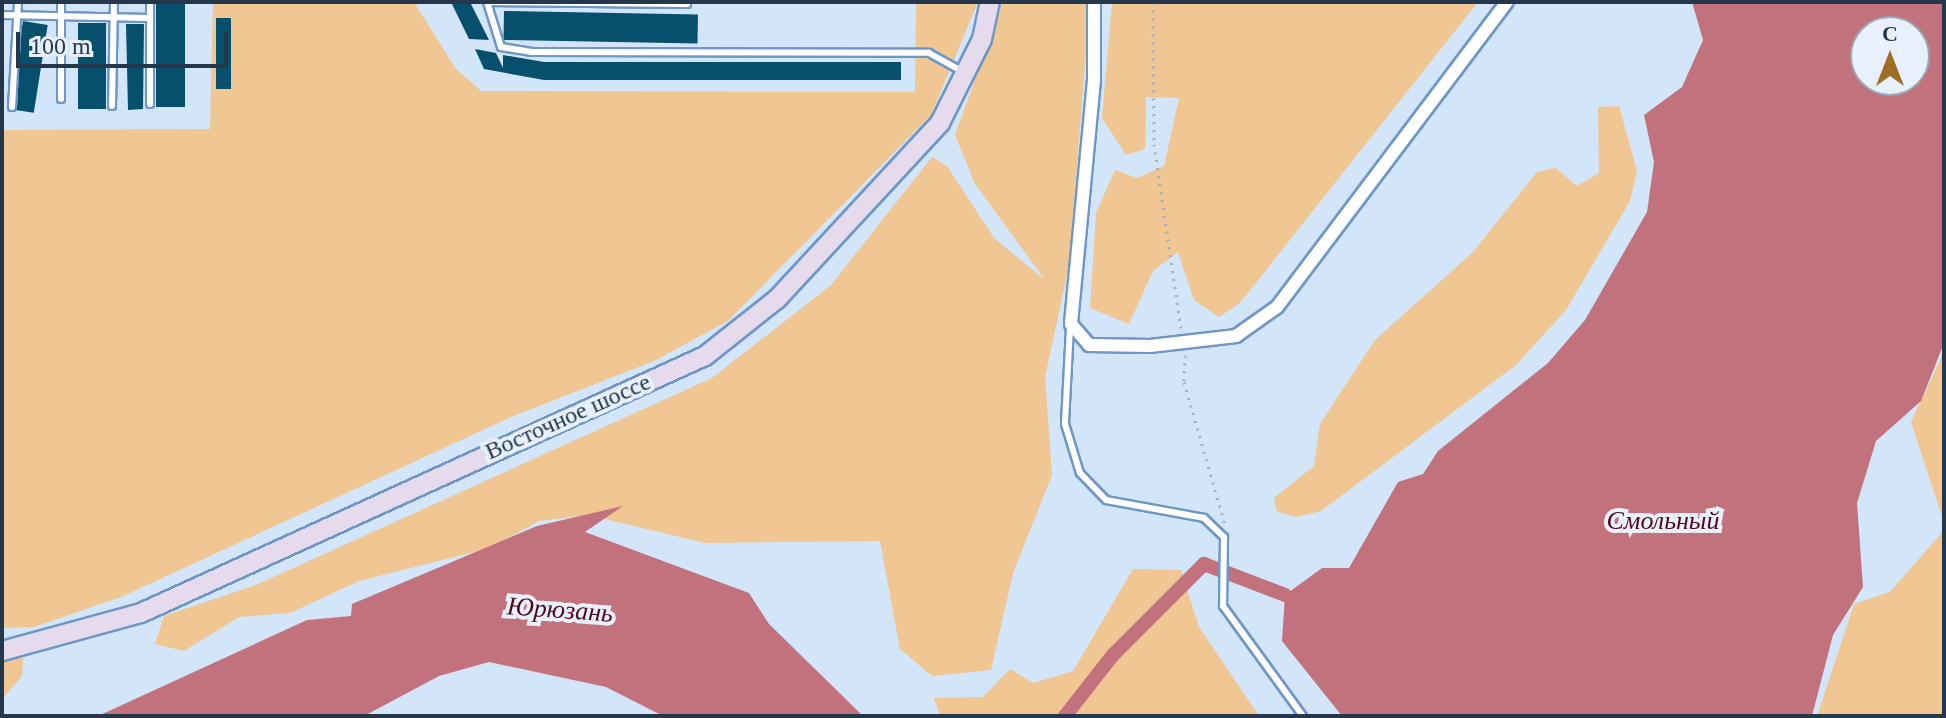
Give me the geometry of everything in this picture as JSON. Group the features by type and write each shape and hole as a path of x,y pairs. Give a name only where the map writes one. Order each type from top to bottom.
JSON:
{"main road":[{"name":"Восточное шоссе","path":"2,651 141,613 705,356 777,299 886,188 940,123 990,2"}],"street":[{"path":"1094,2 1094,80 1071,324 1089,345 1185,345 1236,336 1277,307 1507,2"}],"lane":[{"path":"12,107 18,2"},
{"path":"61,2 61,99"},
{"path":"112,106 114,2"},
{"path":"150,2 150,104"},
{"path":"687,4 487,2 501,47 531,52 929,53 963,72"},
{"path":"2,15 61,19 150,18"},
{"path":"1071,324 1065,424 1080,473 1106,500 1204,518 1224,537 1227,559 1219,585 1223,606 1303,716"}],"path":[{"path":"1153,2 1154,144 1185,345 1184,382 1226,514 1224,537"}],"shaded area":[{"path":"213,2 414,2 456,69 481,91 915,92 916,2 978,2 931,115 728,321 654,361 511,417 121,597 34,627 2,628 2,130 210,129"},
{"path":"1003,2 1090,2 1069,266 1045,377 1052,475 1013,573 991,670 932,676 900,649 880,541 705,543 588,515 539,521 490,548 359,581 290,613 239,617 184,651 155,644 164,616 256,585 712,378 831,285 932,157 947,166 994,238 1045,280 975,184 955,135"},
{"path":"1112,2 1478,2 1240,303 1219,317 1194,300 1178,252 1153,271 1129,324 1090,308 1096,213 1115,170 1137,178 1164,166 1179,98 1146,97 1145,149 1126,155 1102,118"},
{"path":"1619,106 1637,171 1630,201 1566,310 1516,365 1321,511 1297,517 1277,512 1274,498 1314,466 1320,424 1375,340 1472,253 1537,172 1556,168 1577,186 1599,173 1598,107"},
{"path":"1944,352 1944,523 1911,422"},
{"path":"1944,530 1944,716 1817,716 1854,604 1890,592"},
{"path":"1133,569 1181,570 1199,627 1259,716 940,716 934,698 983,697 1010,669 1033,683 1073,671"},
{"path":"23,658 22,676 2,699 2,660"}],"water":[{"name":"Смольный","path":"1692,2 1944,2 1944,343 1921,401 1876,441 1857,503 1863,587 1833,635 1812,716 1342,716 1282,641 1285,595 1322,568 1349,568 1398,482 1423,474 1438,451 1548,363 1585,320 1647,212 1654,162 1644,115 1682,87 1703,40"},
{"name":"Юрюзань","path":"623,506 585,532 749,593 769,624 863,716 663,716 606,687 489,662 439,676 364,716 98,716 307,620 351,616 352,604 537,526"}],"building":[{"path":"156,2 185,2 185,107 156,107"},
{"path":"451,2 470,2 489,40 469,39"},
{"path":"504,11 698,14 697,43 503,40"},
{"path":"216,18 231,18 231,89 216,89"},
{"path":"23,21 48,25 34,113 9,109"},
{"path":"78,23 106,23 106,109 78,109"},
{"path":"126,24 144,24 143,109 128,110"},
{"path":"475,49 496,53 503,68 503,55 544,62 901,62 901,80 544,80 484,69"}],"waterway":[{"path":"1065,716 1113,655 1204,564 1285,595"}]}
